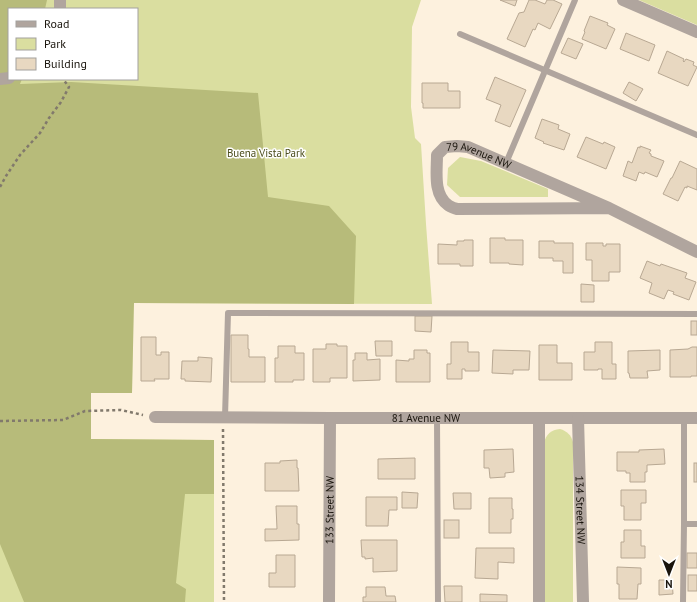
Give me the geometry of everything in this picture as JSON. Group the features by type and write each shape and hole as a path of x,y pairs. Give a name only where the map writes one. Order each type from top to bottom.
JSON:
{"street":[{"path":"623,0 697,32"},
{"name":"79 Avenue NW","path":"608,208 457,209 448,205 440,196 438,186 437,155 445,147 457,146 468,148 608,208 697,252"},
{"name":"81 Avenue NW","path":"155,417 697,418"},
{"name":"133 Street NW","path":"329,602 330,418"},
{"path":"539,418 539,602"},
{"name":"134 Street NW","path":"578,418 582,602"}],"lane":[{"path":"506,163 575,0"},
{"path":"460,34 697,135"},
{"path":"225,417 228,313 697,314"},
{"path":"437,417 438,602"},
{"path":"683,602 684,418"},
{"path":"684,524 697,524"}],"path":[{"path":"0,187 20,155 40,133 61,102 69,87 64,80"},
{"path":"0,421 63,420 85,411 121,410 155,417"},
{"path":"224,602 223,432 225,417"}],"green space":[{"name":"Buena Vista Park","path":"0,0 421,0 412,27 411,107 415,138 421,144 432,304 133,303 132,393 91,393 91,439 214,440 214,602 0,602"},
{"name":"Buena Vista Park","path":"0,0 47,0 45,8 8,8 8,80 22,80 20,84 71,82 258,93 268,197 329,206 356,236 354,304 134,303 132,393 91,393 91,439 214,440 214,494 185,494 176,583 186,589 185,602 24,602 0,544"},
{"path":"639,0 697,0 697,25"},
{"path":"460,157 481,161 548,189 548,197 460,197 447,185 448,168"},
{"path":"560,429 565,431 571,437 573,442 573,602 545,602 544,443 549,433"}],"building":[{"path":"500,0 517,0 515,6"},
{"path":"529,0 535,0 545,4 547,0 553,0 562,4 550,29 538,23 535,30 533,29 525,47 507,39 519,13 524,12"},
{"path":"590,16 608,23 607,25 615,29 606,49 582,39"},
{"path":"626,33 655,45 649,61 620,49"},
{"path":"568,38 583,44 576,59 561,53"},
{"path":"667,51 684,59 684,62 686,59 694,62 693,65 697,67 688,86 658,73"},
{"path":"495,77 526,90 510,127 495,121 501,105 486,99"},
{"path":"629,82 643,89 636,101 623,93"},
{"path":"422,83 448,83 448,91 460,91 460,108 423,108"},
{"path":"542,119 559,125 558,129 570,134 564,150 543,143 544,142 535,138"},
{"path":"586,137 615,147 606,169 577,157"},
{"path":"640,146 651,150 649,153 651,156 664,161 657,177 645,172 644,174 639,172 636,181 623,176 628,161 632,163 638,147 640,148"},
{"path":"680,161 697,169 697,190 687,186 687,188 685,187 678,201 663,194"},
{"path":"490,238 523,240 523,265 490,263"},
{"path":"473,240 473,266 460,266 460,264 438,264 438,244 457,245 457,241"},
{"path":"539,241 573,243 573,273 563,273 563,261 553,261 553,258 539,258"},
{"path":"586,243 603,243 603,246 606,246 606,244 620,244 620,272 609,272 609,281 592,281 592,260 586,260"},
{"path":"647,261 687,273 685,278 696,282 689,300 673,294 674,292 668,290 664,299 649,293 652,283 640,278"},
{"path":"581,284 594,285 594,302 581,302"},
{"path":"415,316 432,316 431,332 415,331"},
{"path":"691,321 697,321 697,335 691,335"},
{"path":"231,335 248,335 249,357 265,357 265,382 231,382"},
{"path":"141,337 156,337 156,355 161,355 161,352 169,352 169,379 141,381"},
{"path":"375,341 392,341 392,356 376,356"},
{"path":"451,342 468,342 468,352 479,352 479,371 465,371 465,369 462,369 462,379 447,379 447,364 451,364"},
{"path":"595,342 612,342 612,364 616,364 616,379 602,379 602,369 584,370 584,352 595,352"},
{"path":"326,344 347,346 347,378 330,378 330,382 313,382 313,349 326,349"},
{"path":"539,345 557,345 557,363 572,363 572,380 539,380"},
{"path":"278,346 295,346 295,353 304,353 304,380 293,380 293,382 275,382 275,358 278,358"},
{"path":"697,347 697,376 670,377 670,350 688,349"},
{"path":"414,350 427,350 427,353 430,353 430,382 396,382 396,360 409,361 409,359 414,359"},
{"path":"493,350 530,351 529,370 513,370 513,374 492,373"},
{"path":"660,350 660,370 647,371 648,378 630,378 628,373 628,351"},
{"path":"355,353 367,353 367,360 380,359 380,380 353,381 353,360 355,360"},
{"path":"198,357 212,358 211,382 185,381 185,379 181,379 182,361 198,361"},
{"path":"513,449 514,472 505,473 505,477 490,478 489,468 484,468 484,450"},
{"path":"664,449 665,464 647,465 645,482 630,482 630,473 626,473 626,471 617,471 617,452 639,452 639,450"},
{"path":"415,458 415,479 378,479 378,459"},
{"path":"297,460 299,491 265,491 265,463 280,463 280,461"},
{"path":"694,463 697,463 697,482 694,482"},
{"path":"621,490 646,490 646,503 641,503 641,520 624,520 624,506 621,506"},
{"path":"402,492 418,493 417,508 402,508"},
{"path":"453,493 471,493 471,509 454,509"},
{"path":"366,497 397,497 397,510 389,510 388,526 366,526"},
{"path":"489,498 512,498 513,519 511,519 511,533 489,533"},
{"path":"276,506 297,506 299,540 265,541 265,529 277,529"},
{"path":"444,520 459,520 459,538 444,538"},
{"path":"624,530 641,530 641,546 645,546 645,558 621,558 621,542 624,542"},
{"path":"361,540 397,540 397,571 373,572 373,558 365,559 365,557 362,557"},
{"path":"476,548 514,548 514,563 498,562 498,579 475,578"},
{"path":"687,553 697,553 697,568 687,568"},
{"path":"276,555 295,555 295,587 269,587 269,573 276,573"},
{"path":"617,567 641,568 641,584 638,584 637,599 619,599"},
{"path":"688,575 697,575 697,591 688,591"},
{"path":"659,580 672,580 673,594 659,595"},
{"path":"444,586 462,586 462,602 445,602"},
{"path":"366,587 385,587 386,596 395,596 396,602 363,602 363,597 366,597"},
{"path":"480,594 507,595 507,602 480,602"}]}
